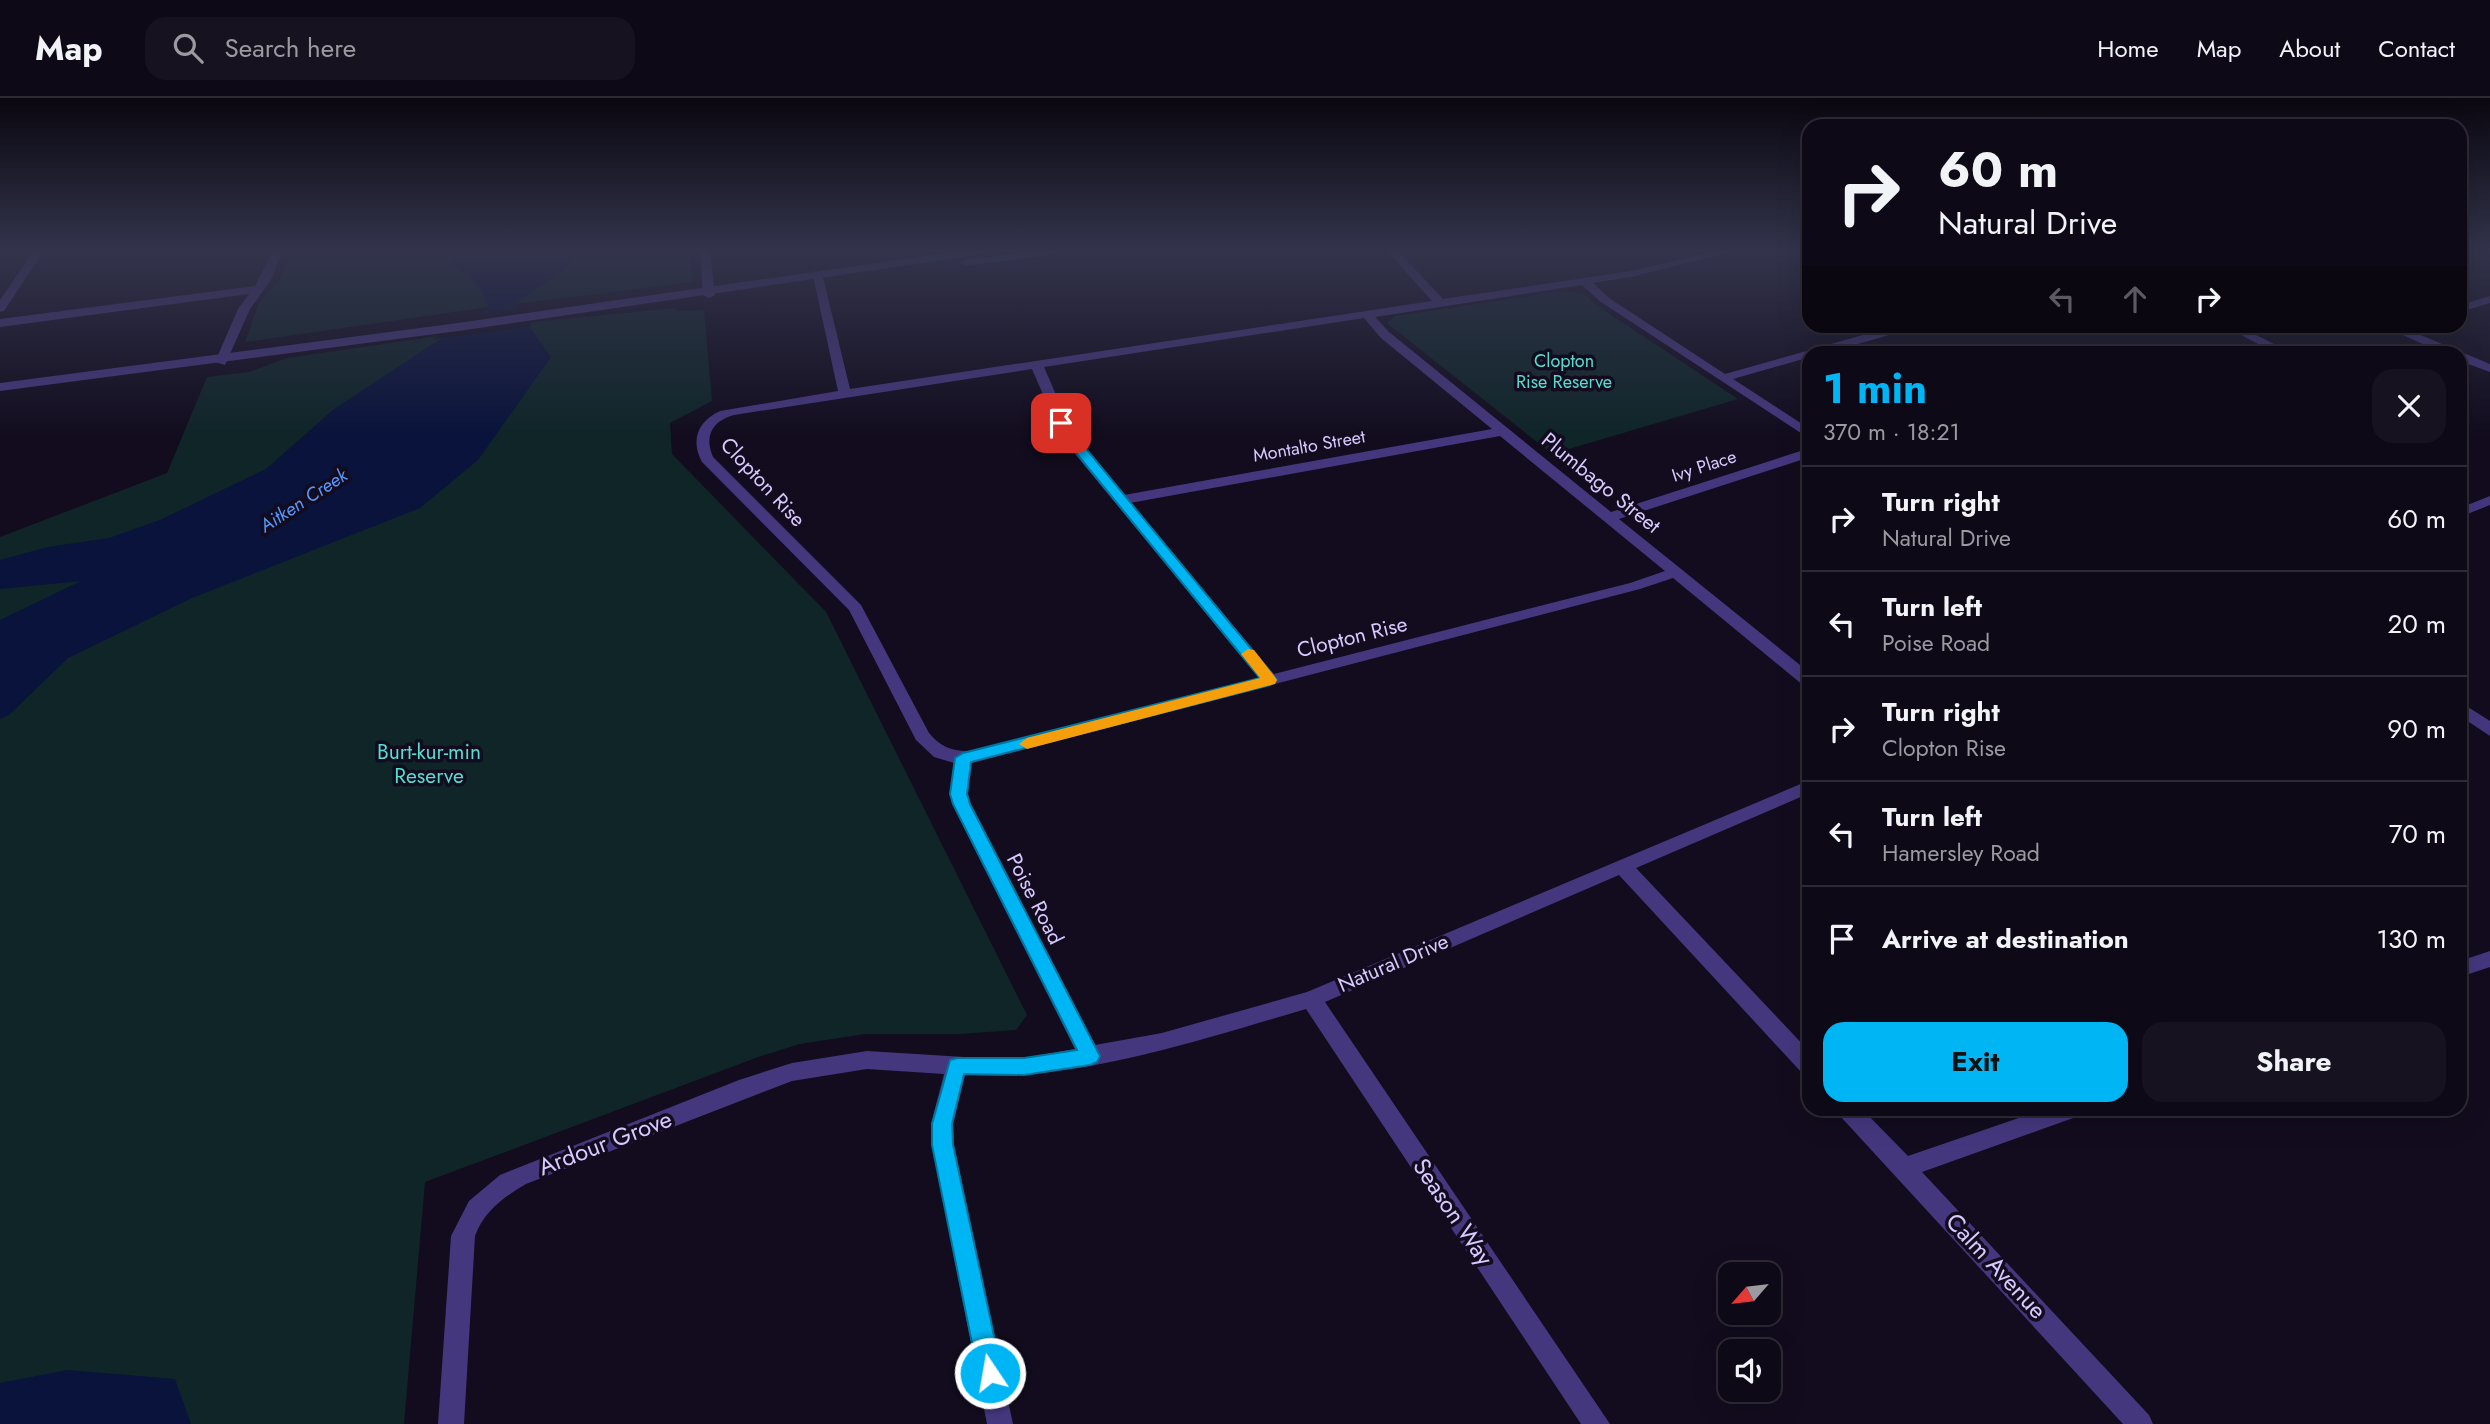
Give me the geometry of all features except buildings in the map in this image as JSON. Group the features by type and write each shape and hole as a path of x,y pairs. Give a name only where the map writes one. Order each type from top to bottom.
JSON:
{"street":[{"path":"0,323 69,314"},
{"path":"221,360 242,314"},
{"path":"0,396 221,360 551,314"},
{"path":"826,314 845,394"},
{"name":"Clopton Rise","path":"1375,314 718,415 703,429 703,450 714,467 856,608 929,746 948,757 963,758 1270,680 1635,586 1676,572"},
{"path":"1626,314 1802,430"},
{"name":"Plumbago Street","path":"1367,315 1385,335 1802,675"},
{"path":"1836,346 1881,333"},
{"path":"2244,333 2271,346"},
{"path":"2406,333 2437,346"},
{"path":"1723,378 1802,356"},
{"path":"2467,359 2490,368"},
{"path":"0,387 221,360"},
{"path":"1036,364 1067,435 1270,680"},
{"name":"Montalto Street","path":"1121,500 1504,431"},
{"name":"Ivy Place","path":"1610,517 1802,455"},
{"path":"2467,510 2490,500"},
{"path":"2467,510 2490,517"},
{"path":"2467,712 2490,730"},
{"name":"Poise Road","path":"963,758 959,794 961,804 1090,1056"},
{"name":"Natural Drive","path":"957,1066 1024,1067 1090,1056 1174,1038 1311,999 1802,789"},
{"path":"1621,866 1802,1058"},
{"path":"2467,967 2490,959"},
{"name":"Season Way","path":"1311,999 1597,1424"},
{"name":"Ardour Grove","path":"451,1424 463,1236 475,1209 502,1185 792,1072 867,1060 957,1066"},
{"path":"957,1066 942,1124 943,1145 1000,1424"},
{"name":"Calm Avenue","path":"1855,1116 2140,1424"},
{"path":"1904,1168 2051,1116"}],"green space":[{"path":"255,314 441,314 245,342"},
{"name":"Burt-kur-min Reserve","path":"615,314 704,314 712,401 670,423 672,454 826,612 1027,1015 1016,1030 959,1034 865,1034 800,1044 761,1056 425,1182 404,1424 0,1424 0,537 167,473 207,377 249,372 287,358 542,321"},
{"name":"Clopton Rise Reserve","path":"1609,314 1738,399 1552,454 1387,323 1395,316"}],"water":[{"name":"Aitken Creek","path":"479,314 520,314 551,357 478,460 420,508 192,598 68,658 9,715 0,719 0,620 81,581 0,589 0,560 48,547 109,538 160,520 266,469 334,409"},
{"path":"68,1370 175,1379 191,1424 0,1424 0,1383"}],"pier":[{"path":"524,314 532,326 433,339 471,315"}],"slow traffic":[{"path":"1027,744 1270,680 1248,654"}],"route":[{"path":"990,1373 943,1145 942,1124 957,1066 1024,1067 1090,1056 961,804 959,794 963,758 980,756 1270,680 1067,435 1061,423"}]}
